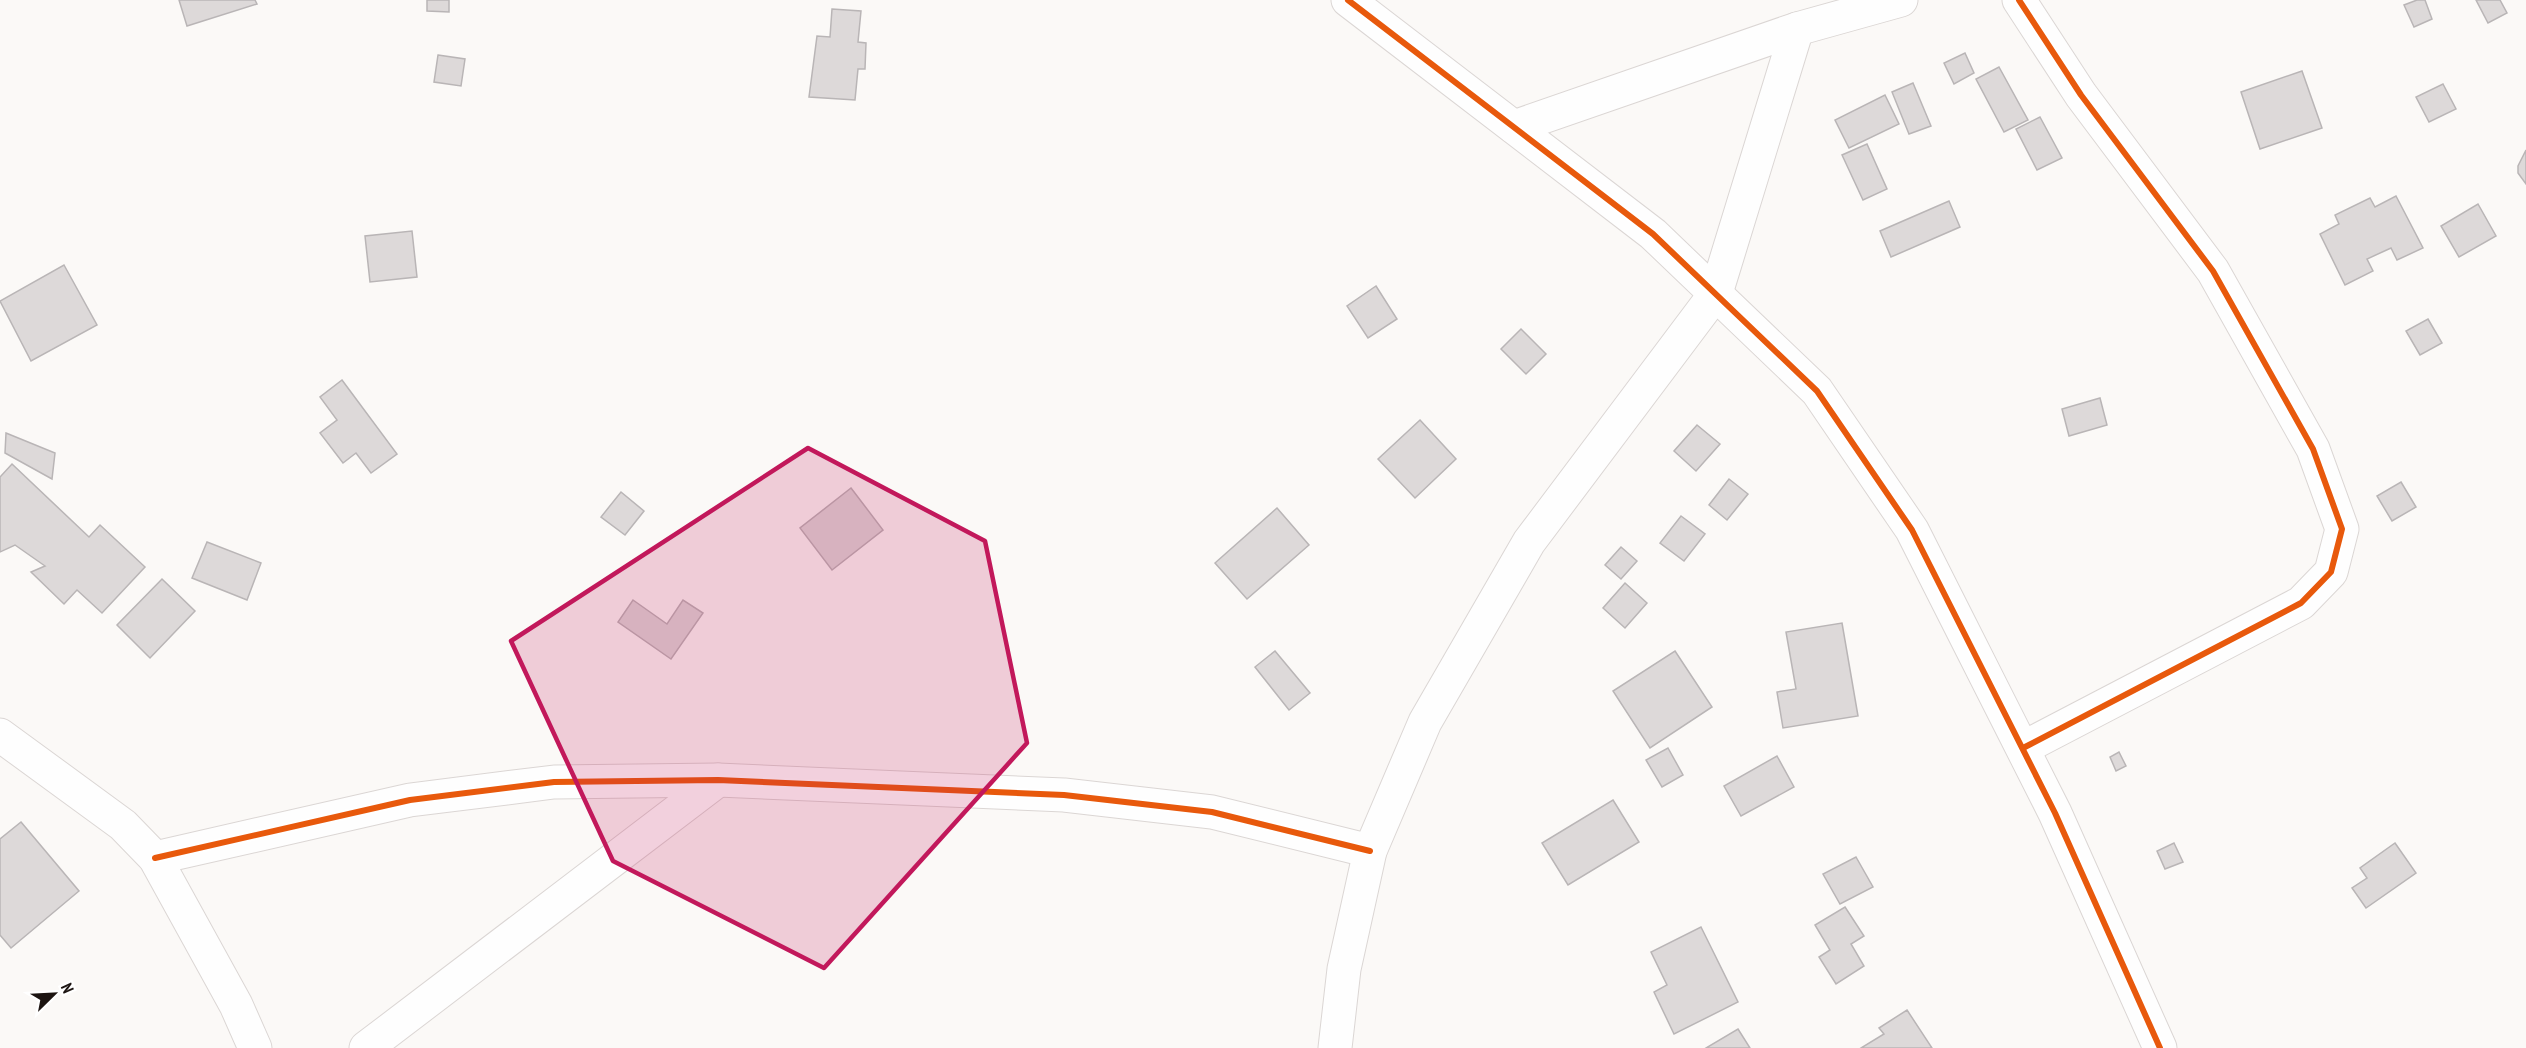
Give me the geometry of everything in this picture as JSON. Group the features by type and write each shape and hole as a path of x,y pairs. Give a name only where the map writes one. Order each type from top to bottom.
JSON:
{"street":[{"path":"1348,0 1653,234 1817,391 1912,530 2055,813 2160,1048"},
{"path":"1514,127 1797,30 1901,0"},
{"path":"2019,0 2081,95 2213,271 2313,449 2342,529 2331,572 2301,603 2023,748"},
{"path":"1335,1048 1344,969 1370,851 1425,722 1529,542 1716,293 1797,30"},
{"path":"0,735 123,825 155,858 236,1005 255,1048"},
{"path":"155,858 410,800 554,782 718,780 1075,796 1212,812 1370,851"},
{"path":"366,1048 718,780"}],"highlighted area":[{"path":"808,448 985,541 1027,743 824,968 613,861 511,641"}],"building":[{"path":"179,0 255,0 257,4 187,26"},
{"path":"427,0 449,0 449,12 427,11"},
{"path":"2417,0 2425,0 2432,19 2414,27 2404,5"},
{"path":"2476,0 2500,0 2507,13 2488,23"},
{"path":"832,9 861,11 858,42 866,43 865,69 858,69 855,100 809,97 817,36 830,37"},
{"path":"1965,53 1974,73 1954,84 1944,63"},
{"path":"438,55 465,59 461,86 434,82"},
{"path":"1999,67 2028,120 2004,132 1976,79"},
{"path":"2302,71 2322,128 2260,149 2241,92"},
{"path":"1913,83 1931,126 1909,134 1892,92"},
{"path":"2443,84 2456,109 2429,122 2416,97"},
{"path":"1885,95 1899,124 1849,148 1835,120"},
{"path":"2040,117 2062,158 2037,170 2016,129"},
{"path":"1867,144 1887,189 1863,200 1842,155"},
{"path":"2526,150 2526,184 2518,173 2518,166"},
{"path":"2396,196 2423,248 2397,260 2391,248 2367,259 2373,271 2345,285 2320,234 2339,224 2335,215 2370,198 2375,207"},
{"path":"1949,201 1960,227 1891,257 1880,231"},
{"path":"2478,204 2496,236 2459,257 2441,226"},
{"path":"412,231 417,277 370,282 365,236"},
{"path":"64,265 97,325 31,361 0,301"},
{"path":"1376,286 1397,319 1368,338 1347,306"},
{"path":"2428,319 2442,343 2420,355 2406,331"},
{"path":"1521,329 1546,354 1526,374 1501,349"},
{"path":"342,380 397,454 371,473 356,453 343,463 320,433 337,420 320,397"},
{"path":"2100,398 2107,425 2069,436 2062,409"},
{"path":"1420,420 1456,459 1415,498 1378,459"},
{"path":"1697,425 1720,444 1696,471 1674,451"},
{"path":"6,433 55,453 52,479 5,453"},
{"path":"12,464 89,537 100,525 145,567 102,613 77,590 64,604 31,572 45,566 15,545 0,552 0,477"},
{"path":"1729,479 1748,494 1727,520 1709,505"},
{"path":"2401,482 2416,507 2392,521 2377,496"},
{"path":"851,488 883,530 832,570 800,528"},
{"path":"621,492 644,511 625,535 601,517"},
{"path":"1277,508 1309,545 1247,599 1215,563"},
{"path":"1681,516 1705,534 1684,561 1660,543"},
{"path":"207,542 261,563 247,600 192,578"},
{"path":"1621,547 1637,561 1621,579 1605,565"},
{"path":"162,579 195,611 150,658 117,625"},
{"path":"1625,583 1647,603 1625,628 1603,608"},
{"path":"633,600 667,624 683,600 703,613 671,659 618,622"},
{"path":"1842,623 1858,716 1783,728 1777,692 1796,689 1786,632"},
{"path":"1275,651 1310,693 1289,710 1255,667"},
{"path":"1675,651 1712,707 1650,748 1613,691"},
{"path":"1668,748 1683,775 1662,787 1646,760"},
{"path":"2119,752 2126,766 2116,771 2110,757"},
{"path":"1777,756 1794,787 1741,816 1724,786"},
{"path":"1613,800 1639,842 1568,885 1542,843"},
{"path":"21,822 79,891 11,948 0,935 0,839"},
{"path":"2174,843 2183,862 2165,869 2157,851"},
{"path":"2395,843 2416,873 2366,908 2352,888 2367,878 2360,868"},
{"path":"1856,857 1873,887 1840,904 1823,874"},
{"path":"1845,907 1864,936 1851,944 1864,966 1836,984 1819,957 1830,950 1815,925"},
{"path":"1701,927 1738,1002 1674,1034 1654,992 1667,985 1651,952"},
{"path":"1907,1010 1932,1048 1861,1048 1884,1034 1879,1028"},
{"path":"1738,1029 1750,1048 1706,1048"}],"cycle path":[{"path":"1348,0 1653,234 1817,391 1912,530 2055,813 2160,1048"},
{"path":"2019,0 2081,95 2213,271 2313,449 2342,529 2331,572 2301,603 2023,748"},
{"path":"155,858 410,800 554,782 718,780 1064,795 1212,812 1370,851"}]}
